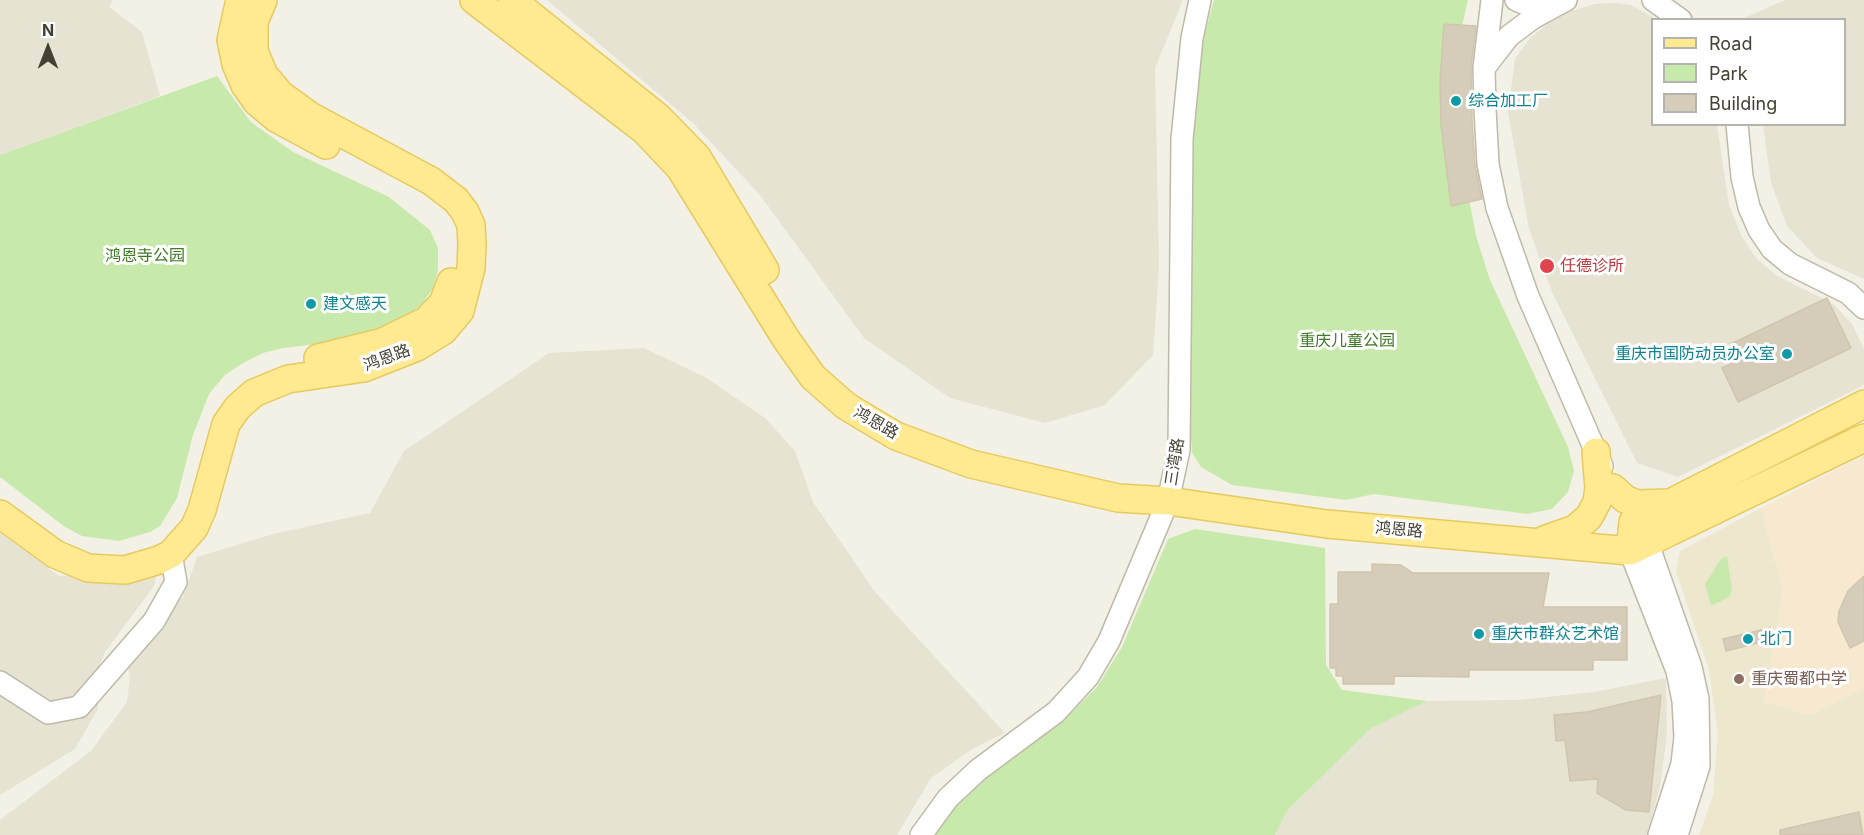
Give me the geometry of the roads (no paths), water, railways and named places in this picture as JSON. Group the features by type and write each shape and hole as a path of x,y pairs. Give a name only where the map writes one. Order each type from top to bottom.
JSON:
{"main road":[{"name":"鸿恩路","path":"0,495 61,541 76,549 108,555 140,551 169,534 179,520 211,418 232,387 263,369 338,355 383,342 426,321 443,303 454,274 454,228 442,210 423,196 276,118 257,102 245,86 236,64 231,40 240,0"},
{"name":"鸿恩路","path":"0,514 55,554 88,568 125,570 171,554 194,528 202,510 226,424 238,407 254,393 271,384 288,379 364,368 417,347 443,331 460,311 471,268 471,225 456,200 431,181 310,116 281,95 264,75 254,51 254,22 263,0"},
{"name":"鸿恩路","path":"474,0 644,130 680,168 786,339 813,377 846,406 896,436 971,464 1118,498 1168,501 1327,524 1525,543 1637,539"},
{"name":"鸿恩路","path":"512,0 658,117 697,157 800,328 825,362 856,394 899,418 970,446 1123,480 1168,501"},
{"path":"1637,539 1670,503 1864,404"},
{"path":"1637,539 1864,438"},
{"path":"1525,543 1556,538 1575,529 1588,517 1597,502 1599,488 1596,452"},
{"path":"1613,488 1637,504 1670,503"}],"street":[{"name":"三湾路","path":"921,835 948,798 978,770 1056,712 1088,677 1109,641 1168,501 1179,450 1182,139 1187,79 1200,0"},
{"path":"1492,0 1484,68 1488,164 1500,218 1528,296 1596,452 1637,539 1691,667 1698,699 1699,766 1677,835"},
{"path":"1516,0 1533,7 1559,3"},
{"path":"1653,0 1678,18"},
{"path":"1484,68 1509,36 1559,3"},
{"path":"1737,126 1742,177 1749,207 1772,249 1790,264 1848,293 1864,308"},
{"path":"1637,539 1677,672 1683,701 1685,737 1682,764 1659,835"},
{"path":"0,682 48,713 79,707 154,621 176,582 171,554"}],"place":[{"name":"综合加工厂","path":"1456,101"},
{"name":"任德诊所","path":"1547,266"},
{"name":"建文感天","path":"311,304"},
{"name":"重庆市国防动员办公室","path":"1787,354"},
{"name":"重庆市群众艺术馆","path":"1479,634"},
{"name":"北门","path":"1748,639"},
{"name":"重庆蜀都中学","path":"1739,679"}],"park label":[{"name":"鸿恩寺公园","path":"145,256"},
{"name":"重庆儿童公园","path":"1347,341"}]}
